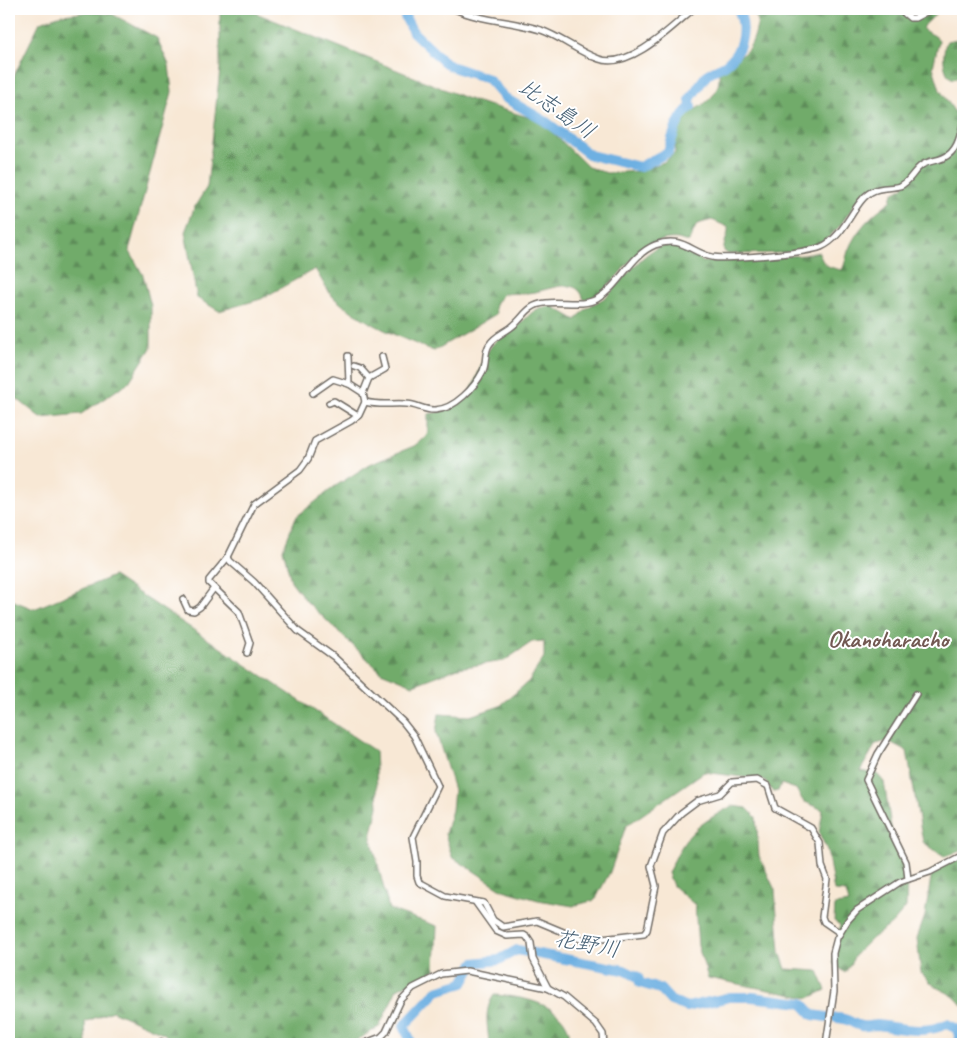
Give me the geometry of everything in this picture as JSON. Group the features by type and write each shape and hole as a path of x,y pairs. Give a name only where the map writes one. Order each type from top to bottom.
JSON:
{"street":[{"path":"455,9 541,30 595,57 611,61 628,58 693,9"},
{"path":"899,9 910,18 915,18 932,9"},
{"path":"365,402 380,406 407,404 436,410 447,407 461,399 483,371 489,345 514,325 531,308 540,304 578,303 596,300 610,289 644,252 654,246 668,242 681,244 714,258 802,252 822,246 840,232 870,192 887,186 899,186 907,182 921,166 950,154 961,135 963,124"},
{"path":"348,356 349,384"},
{"path":"248,653 250,643 239,612 214,588 210,580 228,557 249,512 259,498 270,494 300,470 308,459 315,441 358,416 365,402 363,393 369,378 385,369 382,357"},
{"path":"354,366 360,368 369,378"},
{"path":"313,393 333,379 349,384 363,393"},
{"path":"329,403 334,401 358,416"},
{"path":"228,557 254,582 293,627 334,657 410,729 438,786 415,828 413,837 417,862 416,876 419,882 445,896 484,903 493,920 502,927 537,921 585,941 644,934 647,930 656,886 651,866 658,845 668,826 680,813 697,801 720,794 732,782 757,780 768,786 775,808 811,828 815,835 822,849 820,859 827,879 822,917 824,922 840,933"},
{"path":"183,599 188,610 194,611 200,607 214,588"},
{"path":"908,878 906,862 866,780 878,754 916,694"},
{"path":"826,1044 834,991 833,953 840,933 857,910 908,878 930,872 963,855"},
{"path":"476,903 496,931 507,936 524,935 530,941 533,959 548,988"},
{"path":"363,1044 381,1037 386,1032 402,1000 413,988 441,974 467,971 548,988 564,997 596,1024 603,1034 604,1044"}],"green space":[{"path":"220,9 246,9 471,100 541,121 588,167 607,173 640,171 664,162 675,153 675,140 671,132 678,117 698,108 710,99 717,87 721,65 727,60 743,54 750,47 758,21 752,9 941,9 922,28 939,40 933,67 940,90 956,114 960,132 963,128 963,850 944,857 923,842 907,751 888,741 876,744 860,771 877,774 884,782 892,833 907,874 906,907 892,924 872,938 856,954 845,973 833,963 840,925 834,921 835,905 849,903 846,892 834,891 827,850 819,833 823,810 803,801 796,789 781,784 778,791 773,792 765,780 704,772 626,826 610,872 595,900 573,906 538,900 503,890 452,857 445,834 452,810 454,790 436,732 439,714 470,716 500,706 529,681 544,657 544,641 532,642 504,661 458,668 413,685 381,672 307,602 291,581 283,549 296,517 334,487 370,464 414,446 426,437 428,432 428,414 446,410 458,404 466,397 472,389 492,345 517,327 534,311 552,306 576,320 588,307 609,294 640,260 651,251 662,246 675,245 688,250 703,262 804,255 819,252 822,260 827,265 842,270 851,243 860,229 877,211 891,201 893,193 902,188 907,180 883,184 870,189 858,200 835,231 818,244 809,248 774,253 728,254 724,251 724,248 728,227 712,220 697,224 689,241 672,239 661,240 652,244 634,257 604,290 584,300 576,288 570,286 531,293 503,294 495,304 496,314 434,351 382,329 344,306 331,295 315,269 261,299 219,311 197,298 185,232 195,206 207,187 220,69"},
{"path":"89,12 112,14 157,38 169,65 172,92 129,250 143,275 151,306 151,348 129,382 81,414 41,418 16,398 9,387 9,86 40,22 62,15"},
{"path":"963,38 963,76 953,79 949,77 945,68 945,45 947,41"},
{"path":"113,576 375,751 378,807 371,837 389,909 437,926 435,970 397,989 379,1027 350,1044 170,1044 171,1042 165,1034 112,1011 85,1022 86,1044 9,1044 9,599 34,609"},
{"path":"732,806 747,808 756,817 759,856 775,890 780,952 786,969 818,971 826,990 809,998 708,978 698,946 695,905 673,886 668,873 680,849 692,833 699,826"},
{"path":"963,855 963,1007 954,997 934,986 921,973 917,938 925,916 932,871"},
{"path":"494,995 532,1001 555,1012 564,1020 569,1031 570,1044 489,1044 487,1013"}],"waterway":[{"name":"比志島川","path":"407,9 405,17 413,32 450,66 488,79 505,98 545,121 590,155 640,167 668,152 679,121 691,107 690,99 708,74 725,65 736,53 743,32 738,9"},
{"name":"花野川","path":"412,1044 404,1026 437,991 463,983 474,963 499,960 517,950 624,970 638,977 640,983 660,989 671,1001 687,1007 730,997 752,997 802,1003 813,1015 826,1017"},
{"name":"花野川","path":"836,1018 861,1026 877,1025 912,1030 929,1029 947,1024 957,1029 961,1044"}],"district":[{"name":"Okanoharacho","path":"888,639"}]}
